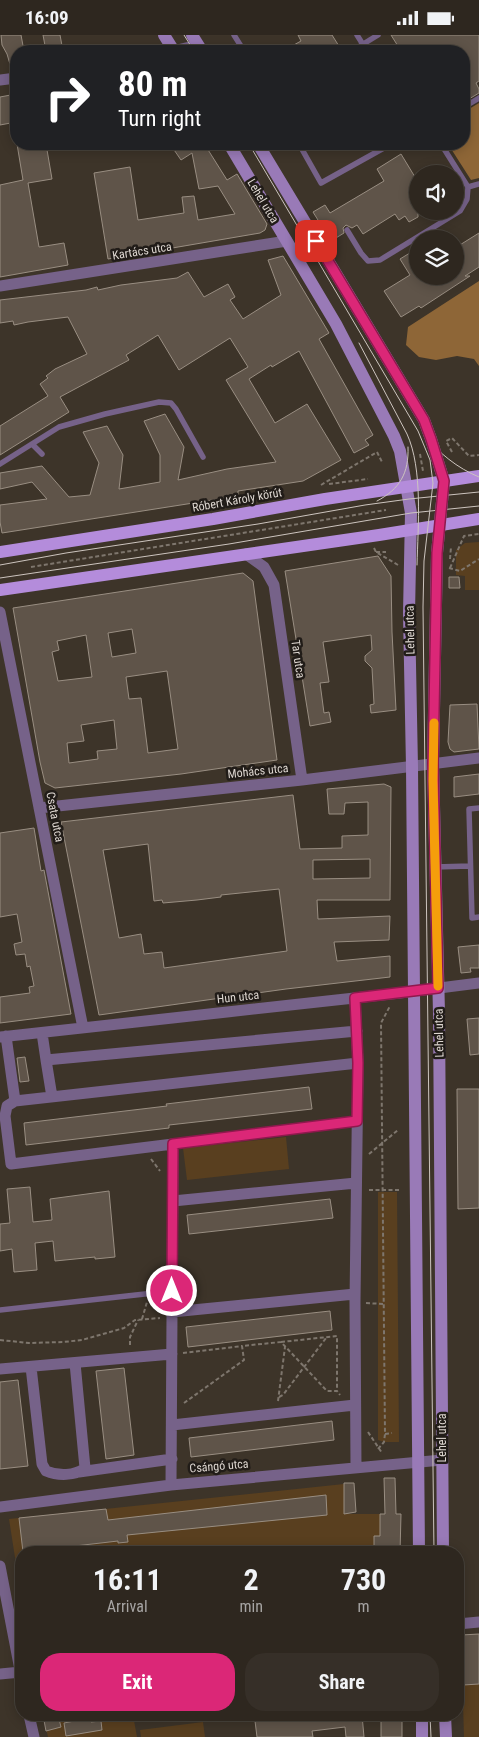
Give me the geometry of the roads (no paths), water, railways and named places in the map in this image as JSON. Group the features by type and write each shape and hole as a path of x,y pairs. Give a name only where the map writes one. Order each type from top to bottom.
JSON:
{"main road":[{"name":"Lehel utca","path":"233,150 336,324 394,436 400,451 411,513 409,613 419,1546"},
{"name":"Lehel utca","path":"262,150 424,420 444,481 437,568 433,763 438,988 443,1546"},
{"name":"Róbert Károly körút","path":"0,552 479,476"},
{"path":"0,590 479,519"},
{"path":"422,1721 422,1737"},
{"path":"445,1721 446,1737"}],"street":[{"name":"Kartács utca","path":"0,286 287,241"},
{"name":"Tar utca","path":"246,554 264,567 274,585 302,780"},
{"name":"Csata utca","path":"0,612 83,1028"},
{"name":"Mohács utca","path":"39,809 479,758"},
{"name":"Hun utca","path":"3,1037 479,983"},
{"path":"355,998 358,1063 352,1409 356,1468"},
{"path":"46,1060 357,1031"},
{"path":"42,1033 52,1097"},
{"path":"3,1037 15,1101"},
{"path":"171,1485 173,1144 11,1164 4,1116 7,1106 15,1101 358,1063"},
{"path":"173,1201 357,1187"},
{"path":"172,1315 355,1298"},
{"path":"0,1369 172,1354"},
{"path":"75,1363 86,1459 86,1467 79,1472"},
{"path":"31,1367 42,1464 46,1471 55,1475 172,1459"},
{"path":"172,1425 277,1413 352,1409"},
{"name":"Csángó utca","path":"0,1507 171,1485 442,1460"},
{"path":"0,1566 15,1642"},
{"path":"464,1623 479,1622"},
{"path":"0,1674 15,1673"},
{"path":"30,1721 34,1737"}],"lane":[{"path":"357,35 363,45 378,35"},
{"path":"302,150 321,183 380,150"},
{"path":"346,229 368,261 380,260 460,211 467,199 468,187 445,150"},
{"path":"468,187 479,184"},
{"path":"0,464 59,427 159,402 171,403 176,409 203,457"},
{"path":"32,444 42,453"},
{"path":"479,808 469,809 472,918 479,917"},
{"path":"435,867 470,866"},
{"path":"173,1144 357,1121"},
{"path":"0,1310 172,1291"}],"tram line":[{"path":"184,35 190,45"},
{"path":"253,150 418,431 430,460 433,483 424,561 423,607 434,1546"},
{"path":"359,343 407,434 412,448 418,498 417,565"},
{"path":"424,435 449,459 479,477"},
{"path":"377,501 392,491 402,479 407,465 408,447"},
{"path":"0,565 365,505 479,492"},
{"path":"0,578 229,544 411,513 479,506"},
{"path":"430,1721 431,1737"}]}
